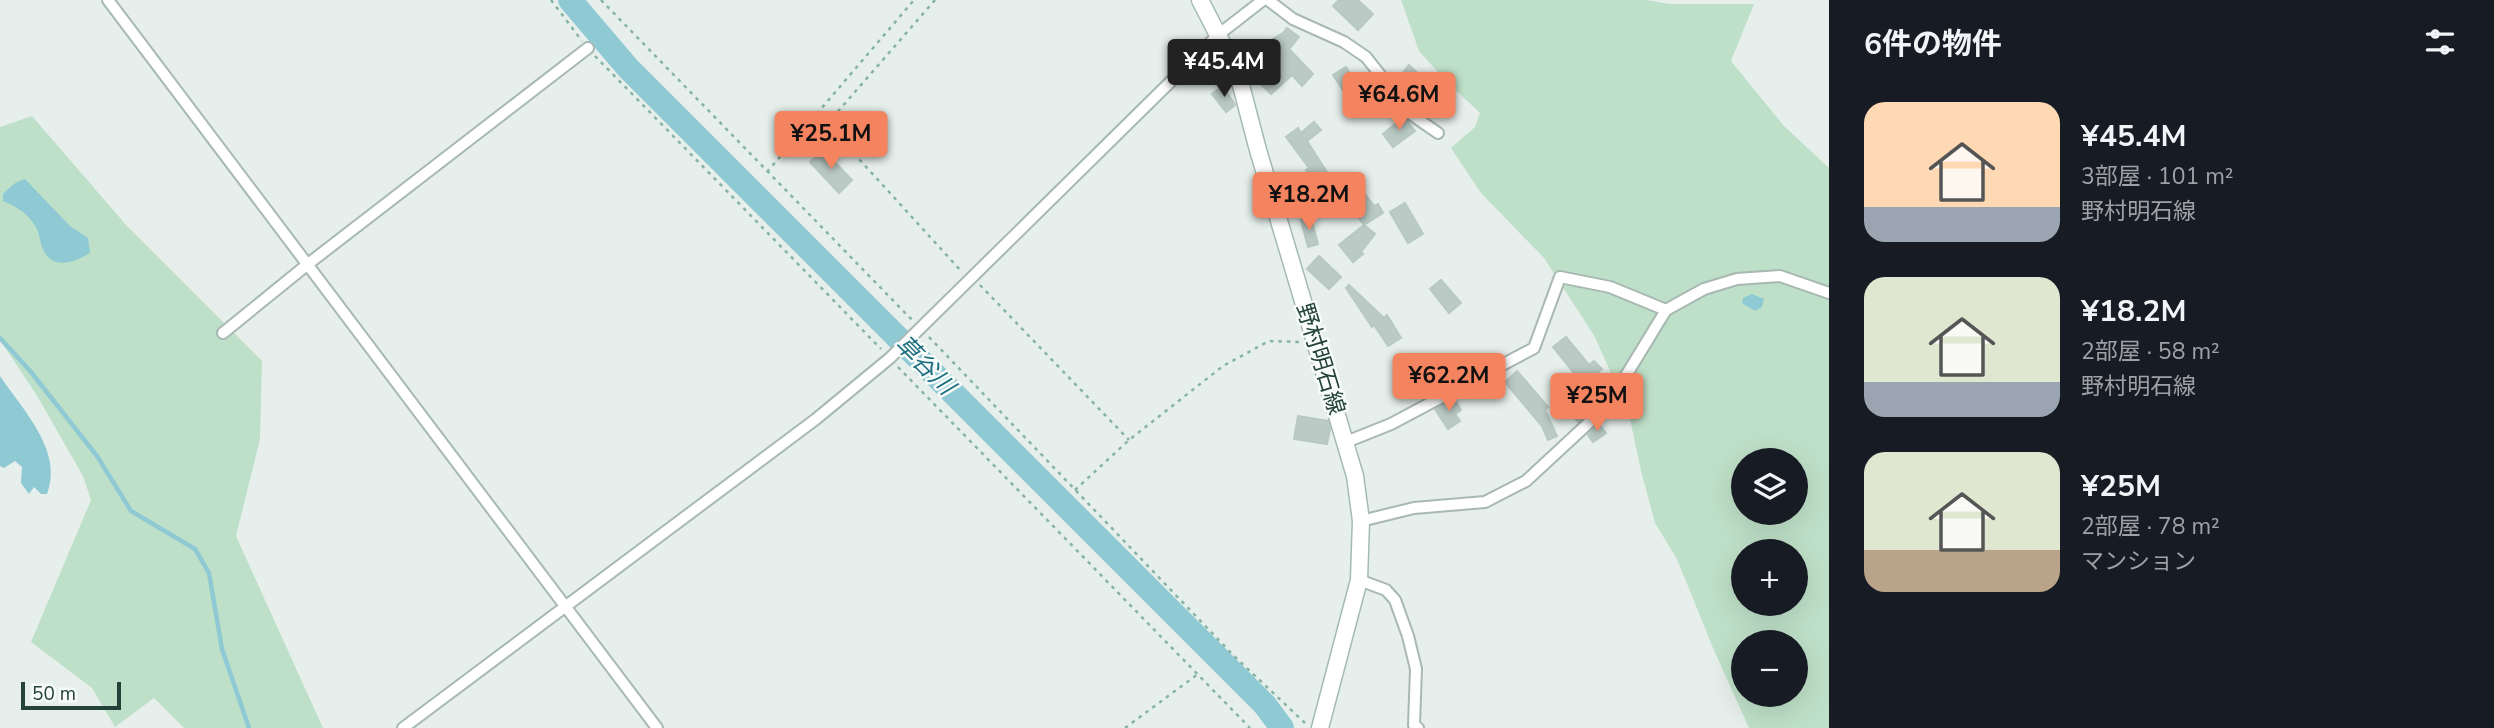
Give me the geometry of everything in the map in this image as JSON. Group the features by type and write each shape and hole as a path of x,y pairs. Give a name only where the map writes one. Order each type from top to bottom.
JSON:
{"main road":[{"name":"野村明石線","path":"1200,0 1238,74 1355,476 1361,521 1359,580 1320,728"}],"street":[{"path":"108,0 657,728"},
{"path":"403,728 816,419 890,358 1218,35 1266,0 1293,19 1344,42 1366,57 1412,115 1438,133"},
{"path":"223,333 588,48"},
{"path":"1361,521 1414,508 1485,502 1526,481 1608,405 1666,310 1704,289 1737,279 1780,276 1829,293"},
{"path":"1346,442 1391,424 1534,348 1560,278 1610,287 1666,310"},
{"path":"1359,580 1386,590 1395,600 1416,669 1415,727"}],"path":[{"path":"551,0 588,48 1250,728"},
{"path":"601,0 1234,656 1310,728"},
{"path":"767,172 914,0"},
{"path":"935,0 827,124 971,279 1129,440"},
{"path":"1075,490 1129,440 1223,366 1269,341 1306,342 1318,350"},
{"path":"1125,728 1198,674"}],"green space":[{"path":"1401,0 1646,0 1670,4 1754,4 1731,61 1783,125 1829,168 1829,728 1749,728 1740,707 1808,707 1808,630 1731,630 1731,688 1677,559 1655,523 1629,414 1595,337 1544,258 1481,193 1451,148 1475,127 1480,113 1419,51"},
{"path":"32,116 127,226 262,361 260,439 236,536 323,728 184,728 154,698 115,727 92,688 31,642 91,500 83,476 36,394 0,340 0,127"}],"water":[{"path":"25,179 70,226 88,238 90,253 64,263 47,256 31,220 3,201 3,194"},
{"path":"1752,294 1764,299 1762,307 1755,311 1742,303 1743,298"},
{"path":"0,376 29,416 45,446 51,478 47,494 41,494 34,487 29,494 21,483 22,467 15,461 4,468 0,466"}],"building":[{"path":"1339,0 1358,0 1373,14 1358,30 1333,6"},
{"path":"1287,28 1299,37 1289,49 1313,74 1302,86 1292,75 1271,94 1259,82 1272,70 1259,47"},
{"path":"1409,65 1430,85 1419,97 1410,89 1413,86 1400,76"},
{"path":"1346,67 1370,106 1358,113 1333,75"},
{"path":"1223,86 1235,105 1226,112 1212,94"},
{"path":"1404,117 1415,131 1393,147 1383,134"},
{"path":"1314,122 1321,130 1307,141 1334,183 1319,192 1306,170 1309,168 1286,137 1298,128 1301,133"},
{"path":"823,150 852,180 839,193 810,162"},
{"path":"1358,185 1374,206 1378,204 1383,213 1364,225 1342,197"},
{"path":"1405,203 1423,234 1408,243 1390,212"},
{"path":"1311,218 1318,244 1308,247 1301,220"},
{"path":"1364,225 1375,234 1361,252 1363,254 1353,262 1339,245"},
{"path":"1319,256 1341,277 1329,289 1307,269"},
{"path":"1441,280 1461,303 1449,313 1430,289"},
{"path":"1349,285 1384,318 1387,315 1401,338 1388,346 1346,288"},
{"path":"1566,337 1589,365 1594,361 1602,369 1577,390 1591,410 1578,422 1555,389 1574,373 1553,347"},
{"path":"1517,371 1548,407 1545,410 1557,436 1548,440 1542,426 1505,382"},
{"path":"1454,399 1461,410 1455,414 1460,421 1448,429 1435,409"},
{"path":"1298,416 1328,421 1330,429 1327,444 1294,439"},
{"path":"1599,424 1606,433 1593,442 1588,435"}],"waterway":[{"name":"草谷川","path":"570,0 628,68 1265,705 1282,728"},
{"path":"0,338 31,372 97,456 131,511 195,549 209,573 222,649 249,728"}]}
